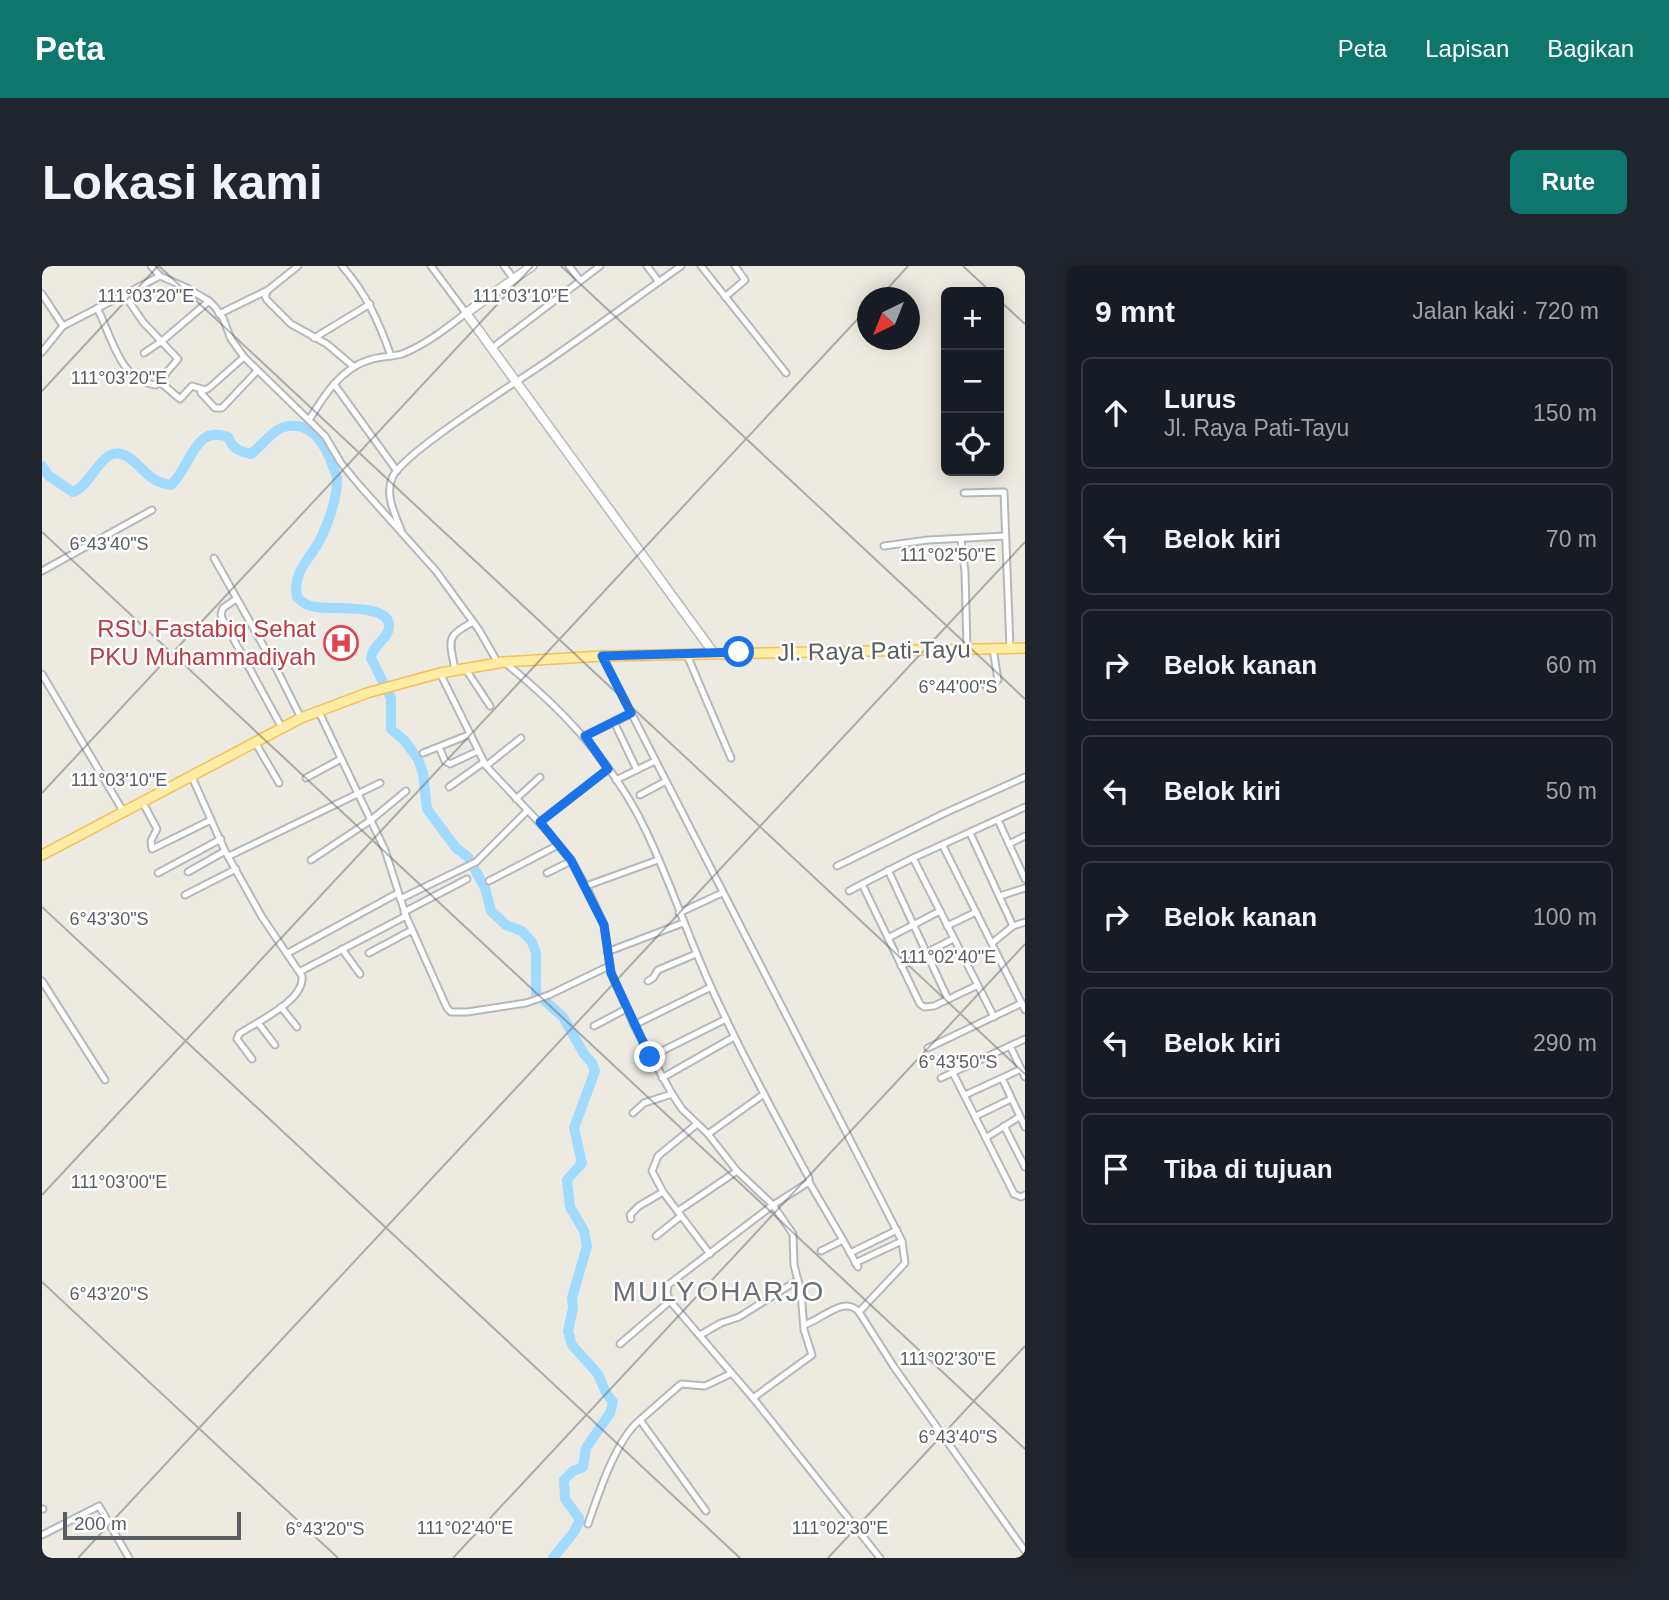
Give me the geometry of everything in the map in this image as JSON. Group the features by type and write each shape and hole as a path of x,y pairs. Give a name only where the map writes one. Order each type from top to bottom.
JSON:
{"main road":[{"name":"Jl. Raya Pati-Tayu","path":"318,710 440,673 501,663 713,652 1025,648"},
{"path":"42,855 318,710"}],"street":[{"path":"151,266 160,276 209,301 244,357 325,436 341,463 436,570 501,663 530,683 585,736 646,830 696,954 734,1037 809,1182 857,1265 902,1241"},
{"path":"219,314 268,290 298,266"},
{"path":"342,266 358,284 370,304 391,356"},
{"path":"431,266 713,652"},
{"path":"504,266 514,279"},
{"path":"309,421 334,384 354,367 372,359 400,354 417,346 532,266"},
{"path":"569,266 580,280"},
{"path":"492,348 600,266"},
{"path":"646,266 659,282"},
{"path":"404,536 391,503 392,478 406,461 681,266"},
{"path":"701,266 786,373"},
{"path":"725,298 745,280 735,266"},
{"path":"42,352 63,326 160,276"},
{"path":"268,290 265,296 291,324 327,344 354,367"},
{"path":"42,294 63,326"},
{"path":"97,308 127,370 148,384 160,383 178,359 143,322 124,294"},
{"path":"144,353 209,301"},
{"path":"314,338 370,304"},
{"path":"160,383 180,399 192,386 209,388 244,357"},
{"path":"200,389 215,408 222,408 257,371"},
{"path":"334,384 397,471"},
{"path":"964,493 1004,492 1010,648"},
{"path":"42,571 152,510"},
{"path":"884,546 929,540 1005,536"},
{"path":"961,539 965,572 967,649"},
{"path":"214,558 301,718"},
{"path":"236,599 223,608 222,618 282,728"},
{"path":"473,622 457,630 453,635 451,648 460,669 490,706"},
{"path":"986,686 998,681 993,648"},
{"path":"686,653 731,758"},
{"path":"602,656 902,1241 905,1263 859,1312"},
{"path":"440,673 485,764 540,822 571,860 586,886 604,925 609,966 626,1009 672,1094 737,1171 773,1205 793,1234 794,1265 805,1336 812,1353 811,1357 753,1398"},
{"path":"42,674 122,811"},
{"path":"318,710 385,850 405,914 451,1012 526,1003 550,995 609,966"},
{"path":"585,736 631,713"},
{"path":"614,722 637,770"},
{"path":"423,753 471,734"},
{"path":"449,787 522,738"},
{"path":"255,742 279,783"},
{"path":"439,747 444,760 450,764 478,751"},
{"path":"306,778 341,759"},
{"path":"616,780 655,761"},
{"path":"540,822 608,769"},
{"path":"191,775 227,854 262,916 301,971 303,982 300,990 259,1024 241,1032 237,1037 252,1059"},
{"path":"516,799 540,777"},
{"path":"837,866 1025,777"},
{"path":"640,795 666,781"},
{"path":"188,872 380,783"},
{"path":"311,860 371,820 406,791"},
{"path":"142,801 157,829 151,841 152,849 211,820"},
{"path":"849,891 913,858 1025,807"},
{"path":"288,953 399,896 473,864 527,811"},
{"path":"998,820 1025,879"},
{"path":"970,833 1013,926"},
{"path":"1009,844 1025,836"},
{"path":"159,873 220,839"},
{"path":"489,881 558,845"},
{"path":"943,846 1025,1010"},
{"path":"913,858 993,1017"},
{"path":"547,873 571,860"},
{"path":"586,886 658,860"},
{"path":"185,895 236,869"},
{"path":"888,870 948,999"},
{"path":"301,971 467,879"},
{"path":"862,884 920,1004 929,1007 976,986"},
{"path":"1000,896 1025,888"},
{"path":"679,913 722,893"},
{"path":"888,939 940,911"},
{"path":"947,926 976,912"},
{"path":"992,943 1013,926 1025,922"},
{"path":"607,952 683,923"},
{"path":"369,953 412,930"},
{"path":"901,966 953,939"},
{"path":"342,949 360,974"},
{"path":"648,981 658,970 696,954"},
{"path":"42,981 105,1080"},
{"path":"634,1025 711,987"},
{"path":"928,1048 1023,1002"},
{"path":"281,1007 297,1027"},
{"path":"594,1026 626,1009"},
{"path":"650,1057 726,1019"},
{"path":"259,1024 275,1045"},
{"path":"662,1078 734,1037"},
{"path":"942,1078 1025,1039"},
{"path":"1010,1046 1025,1077"},
{"path":"965,1095 1021,1069"},
{"path":"953,1073 1014,1194 1021,1197 1025,1195"},
{"path":"1002,1078 1025,1127"},
{"path":"633,1113 644,1102 672,1094"},
{"path":"708,1134 764,1094"},
{"path":"976,1116 1011,1098"},
{"path":"987,1137 1018,1117"},
{"path":"697,1125 654,1161 652,1171 663,1192 710,1254"},
{"path":"1004,1126 1025,1167"},
{"path":"656,1236 679,1213 737,1171"},
{"path":"809,1182 773,1205 668,1285 667,1293 670,1301 753,1398 880,1558"},
{"path":"632,1219 630,1215 635,1209 663,1192"},
{"path":"850,1253 897,1230"},
{"path":"821,1251 843,1240"},
{"path":"700,1335 738,1317 798,1280"},
{"path":"620,1344 670,1301"},
{"path":"804,1325 845,1304 853,1305 1025,1551"},
{"path":"588,1524 621,1442 630,1428 681,1384 705,1386 730,1374"},
{"path":"640,1420 706,1511"},
{"path":"42,1535 99,1506 129,1558"}],"waterway":[{"path":"42,466 49,476 73,492 113,454 121,454 131,459 153,479 171,485 194,449 208,436 228,437 237,449 251,454 276,431 284,427 302,427 316,436 326,451 337,477 335,497 320,540 299,573 297,597 313,607 358,609 380,614 387,619 388,631 374,649 371,658 391,698 391,729 404,740 418,759 423,773 427,809 456,848 468,857 485,888 491,911 506,925 522,931 532,942 536,953 536,993 563,1017 595,1071 574,1128 582,1163 567,1180 570,1207 584,1231 587,1246 572,1298 573,1308 568,1331 572,1345 598,1374 613,1402 610,1413 586,1448 583,1467 573,1471 564,1480 565,1499 579,1522 553,1558"}],"place":[{"name":"RSU Fastabiq Sehat PKU Muhammadiyah","path":"341,643"}],"district":[{"name":"MULYOHARJO","path":"719,1291"}],"route":[{"path":"650,1057 611,973 604,925 586,886 571,860 540,822 608,769 585,736 631,713 602,656 739,652"}]}
